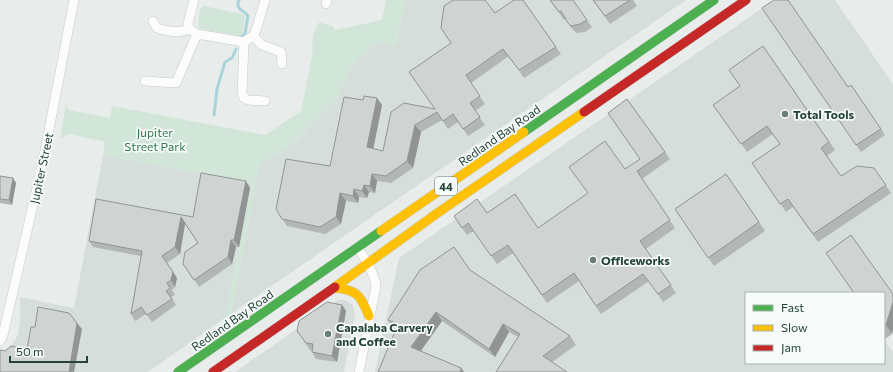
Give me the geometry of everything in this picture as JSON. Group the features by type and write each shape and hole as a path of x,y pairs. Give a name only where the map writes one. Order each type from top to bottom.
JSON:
{"main road":[{"name":"Redland Bay Road","path":"178,372 714,0"},
{"name":"44","path":"213,372 368,264 436,214 746,0"},
{"path":"651,44 661,58"},
{"path":"334,288 345,288 357,293 361,298 369,316"}],"street":[{"name":"Jupiter Street","path":"1,338 42,166 74,0"},
{"path":"145,81 176,83 193,32 188,23 194,0"},
{"path":"153,21 157,28 164,30 193,32 244,42 253,36 265,0"},
{"path":"253,36 262,45 281,52 282,64"},
{"path":"244,42 242,92 244,98 248,100 265,101"},
{"path":"358,248 368,264 376,286 358,372"}],"shaded area":[{"path":"405,0 686,0 231,314 259,165 296,141 337,98 352,65 378,41 396,45"},
{"path":"774,0 835,0 893,84 893,334 885,339 885,292 745,292 745,364 885,364 885,341 893,352 893,372 375,372 399,258"},
{"path":"103,155 251,183 225,318 148,372 0,372 10,348 18,335 20,321 20,297 74,308"},
{"path":"338,300 345,300 353,305 355,315 344,372 235,372"}],"green space":[{"name":"Jupiter Street Park","path":"386,0 405,0 396,45 378,41 352,65 337,98 296,141 259,165 231,314 225,318 251,183 103,155 105,142 69,134 60,139 66,104 69,110 110,118 112,106 265,135 301,111 313,51 313,35 319,22 334,27 335,30 382,20"},
{"path":"204,6 242,14 245,17 242,34 239,36 200,29 198,26 200,9"}],"building":[{"path":"453,0 485,0 495,13 514,0 523,0 556,47 519,70 503,49 466,75 480,96 470,103 480,117 463,129 453,114 443,121 437,112 415,125 407,161 386,176 372,174 370,186 364,185 362,191 354,189 353,196 340,193 336,217 320,227 282,219 276,209 286,159 330,166 344,97 363,100 364,96 377,98 367,147 383,151 391,112 404,103 435,109 409,72 451,43 441,28 444,6"},
{"path":"550,0 573,0 587,20 580,24 571,26 561,11 559,12"},
{"path":"593,0 630,0 605,16"},
{"path":"774,0 788,0 848,87 851,85 881,129 856,145 762,8"},
{"path":"763,46 829,142 821,148 841,176 857,166 874,168 886,185 813,234 788,199 780,204 752,163 780,144 767,126 741,144 713,105 740,86 729,70"},
{"path":"627,99 665,152 637,171 670,220 640,241 671,285 658,294 643,274 596,306 574,273 542,295 508,245 491,256 468,223 462,228 454,216 477,199 487,213 515,194 538,228 588,193 569,167 605,141 625,169 640,159 608,113"},
{"path":"201,173 246,181 234,240 231,240 228,257 194,280 183,264 185,252 198,243 181,217 175,247 162,256 173,272 171,280 167,283 170,288 166,291 172,299 147,315 141,307 131,314 142,251 89,241 96,199 193,217"},
{"path":"726,174 759,222 708,258 675,209"},
{"path":"0,176 13,178 9,200 0,199"},
{"path":"851,235 893,294 893,302 886,325 885,292 853,292 826,253"},
{"path":"454,247 470,270 570,336 543,356 567,372 496,372 520,334 503,324 489,349 436,312 411,347 461,368 460,372 378,372 398,324 388,320 420,270"},
{"path":"327,302 342,305 332,356 312,352 313,344 306,343 297,331 299,321"},
{"path":"38,307 69,313 77,323 69,372 0,372 0,350 5,351 11,346 27,349 31,327 35,327"}],"waterway":[{"path":"239,0 239,8 248,16 245,33 240,38"},
{"path":"214,115 217,89 225,62 232,58 236,49"}],"traffic: fast":[{"path":"524,132 714,0"},
{"path":"178,372 381,231"}],"traffic: slow":[{"path":"335,287 436,214 584,112"},
{"path":"381,231 524,132"},
{"path":"334,288 348,290 357,295 363,303 369,316"}],"traffic: jam":[{"path":"584,112 746,0"},
{"path":"213,372 335,287"}],"place":[{"name":"Total Tools","path":"785,114"},
{"name":"Officeworks","path":"593,260"},
{"name":"Capalaba Carvery and Coffee","path":"328,334"}]}
